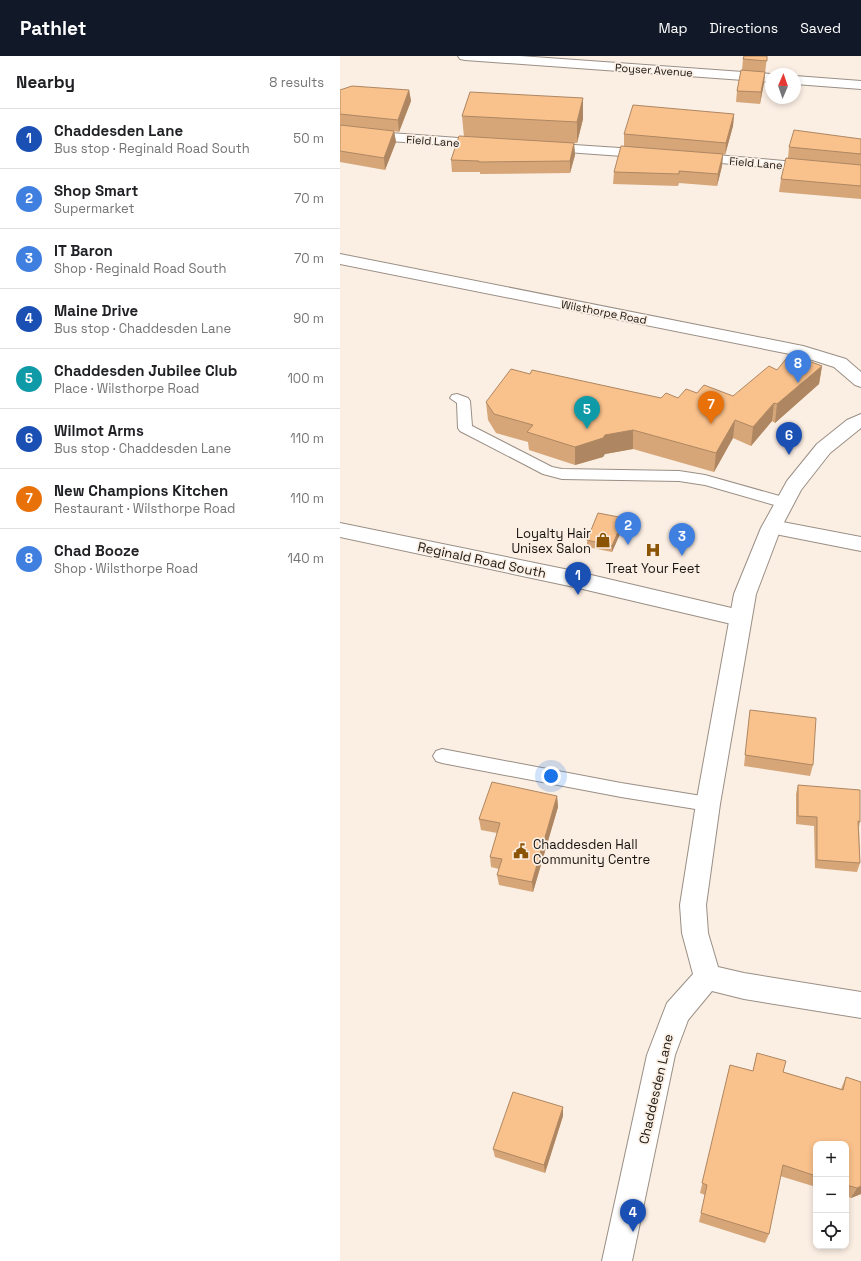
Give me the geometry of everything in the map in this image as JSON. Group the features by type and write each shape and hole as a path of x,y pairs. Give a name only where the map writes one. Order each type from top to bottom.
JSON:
{"street":[{"name":"Poyser Avenue","path":"465,56 765,78"},
{"path":"801,80 861,85"},
{"name":"Field Lane","path":"340,131 376,136 502,145"},
{"path":"533,146 663,155"},
{"name":"Field Lane","path":"678,156 861,172"},
{"name":"Wilsthorpe Road","path":"340,259 803,351 840,364 861,381"},
{"path":"861,420 829,443 810,462 792,486 755,564 745,594 740,618 708,804 693,905 695,933 707,977 744,986 861,1006"},
{"path":"772,526 861,544"},
{"name":"Reginald Road South","path":"340,530 574,579 740,618"},
{"name":"Chaddesden Lane","path":"616,1261 661,1055 677,1012 707,977"}],"lane":[{"path":"457,398 463,401 465,428 548,471 562,474 686,477 718,483 785,503"},
{"path":"442,756 621,790 708,804"}],"building":[{"path":"744,56 767,56 767,61 743,59"},
{"path":"741,70 765,72 761,92 737,91"},
{"path":"352,86 409,90 398,120 340,114 340,90"},
{"path":"470,92 583,98 577,122 462,116"},
{"path":"633,105 734,114 726,143 624,134"},
{"path":"340,125 394,131 384,158 340,151"},
{"path":"794,130 861,139 861,154 789,147"},
{"path":"459,136 574,143 570,161 479,162 451,160"},
{"path":"621,146 723,154 718,174 679,171 679,174 614,172"},
{"path":"786,158 861,165 861,186 781,179"},
{"path":"790,354 822,366 777,404 774,403 753,427 735,420 716,453 633,430 605,435 603,438 575,447 527,432 533,425 494,414 486,402 511,369 530,374 532,370 661,398 666,393 678,398 686,389 697,393 704,385 733,396 769,366 777,370"},
{"name":"Loyalty Hair Unisex Salon","path":"598,513 624,518 612,546 587,540"},
{"path":"750,710 816,718 813,765 745,755"},
{"name":"Chaddesden Hall Community Centre","path":"492,782 557,796 532,882 497,875 502,859 490,857 500,823 479,819"},
{"path":"798,785 860,790 860,822 858,821 860,863 817,860 817,817 798,816"},
{"path":"757,1053 786,1061 783,1072 843,1090 846,1077 861,1082 861,1186 857,1188 849,1186 849,1141 813,1141 813,1175 783,1165 769,1234 701,1213 707,1185 702,1183 730,1065 753,1071"},
{"path":"513,1092 563,1107 544,1165 493,1149"}],"place":[{"name":"Chad Booze","path":"798,383"},
{"name":"New Champions Kitchen","path":"711,424"},
{"name":"Chaddesden Jubilee Club","path":"587,429"},
{"name":"Wilmot Arms","path":"789,455"},
{"name":"Loyalty Hair Unisex Salon","path":"603,540"},
{"name":"Shop Smart","path":"628,545"},
{"name":"Treat Your Feet","path":"653,550"},
{"name":"IT Baron","path":"682,556"},
{"name":"Chaddesden Lane","path":"578,595"},
{"name":"Chaddesden Hall Community Centre","path":"521,851"},
{"name":"Maine Drive","path":"633,1232"}]}
